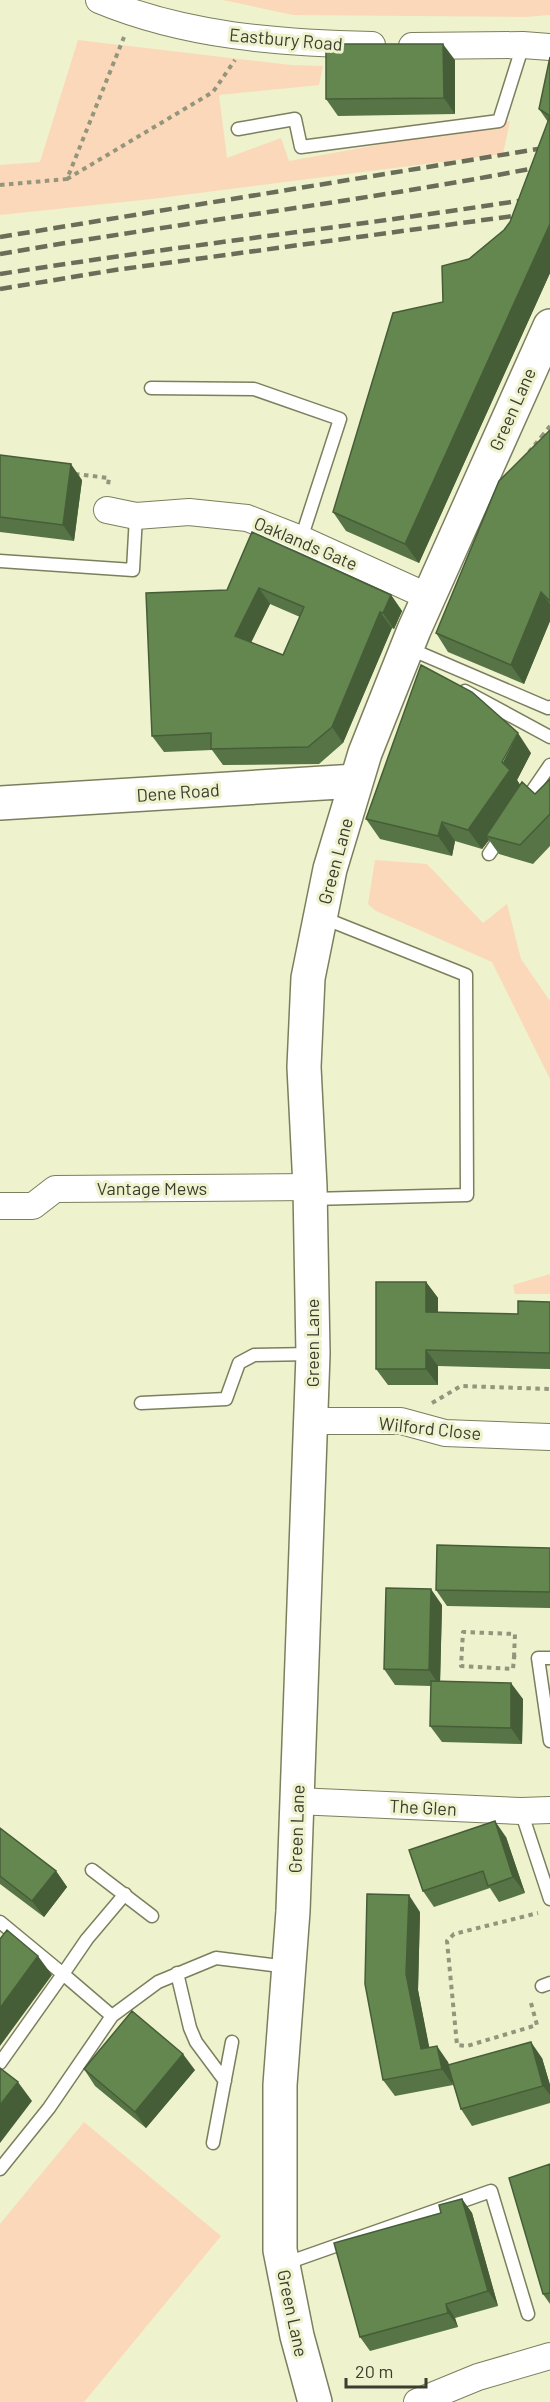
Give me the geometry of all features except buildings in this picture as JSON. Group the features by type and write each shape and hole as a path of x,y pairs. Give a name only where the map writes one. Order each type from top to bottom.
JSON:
{"main road":[{"name":"Green Lane","path":"312,2401 280,2250 280,2085 293,1911 313,1354 310,1193 304,1067 308,978 330,869 356,781 429,597 528,372 547,343"},
{"name":"Dene Road","path":"0,803 356,781"}],"street":[{"name":"Eastbury Road","path":"99,0 133,14 190,29 251,38 301,43 550,47"},
{"name":"Oaklands Gate","path":"107,510 136,516 189,512 247,519 301,539 429,597"},
{"name":"Vantage Mews","path":"0,1206 33,1206 55,1189 310,1193"},
{"name":"Wilford Close","path":"310,1420 401,1421 445,1433 550,1437"},
{"name":"The Glen","path":"296,1801 521,1811 550,1810"},
{"path":"417,2402 478,2377 550,2355"}],"lane":[{"path":"238,129 295,119 301,147 500,121 524,45"},
{"path":"150,388 254,389 340,419 301,539"},
{"path":"0,561 133,570 136,516"},
{"path":"407,656 550,707"},
{"path":"454,685 550,737"},
{"path":"519,810 550,765"},
{"path":"489,855 507,828"},
{"path":"310,1193 356,1197 467,1195 466,975 320,916"},
{"path":"141,1403 226,1399 239,1363 254,1355 313,1354"},
{"path":"544,1658 550,1741"},
{"path":"521,1811 550,1899"},
{"path":"92,1870 152,1917"},
{"path":"0,2063 87,1939 124,1894"},
{"path":"0,1922 112,2016"},
{"path":"0,2169 48,2108 112,2016 158,1982 216,1958 289,1967"},
{"path":"177,1973 190,2028 196,2042 225,2081"},
{"path":"213,2143 232,2042"},
{"path":"283,2264 491,2191 528,2314"}],"path":[{"path":"67,179 133,14"},
{"path":"0,185 67,179 213,92 251,38"},
{"path":"550,426 542,436 550,444"},
{"path":"68,473 109,478 107,510"},
{"path":"401,1421 461,1386 550,1389"},
{"path":"463,1632 515,1634 514,1657 513,1669 461,1666 463,1632"},
{"path":"514,1657 544,1658"},
{"path":"539,1912 454,1934 447,1941 457,2045 467,2046 537,2025 527,1991 546,1985"}],"shaded area":[{"path":"223,0 550,0 550,15 525,17 293,15"},
{"path":"78,40 291,65 323,66 319,85 219,95 227,158 281,138 289,161 510,121 503,154 152,199 0,215 0,165 40,162"},
{"path":"375,860 427,864 483,923 507,904 521,959 550,1001 550,1079 492,962 376,911 368,904"},
{"path":"550,1274 550,1294 515,1294 513,1285"},
{"path":"84,2122 221,2236 84,2402 0,2402 0,2224"}],"railway":[{"path":"0,237 550,147"},
{"path":"0,254 413,190 550,165"},
{"path":"0,274 550,196"},
{"path":"0,289 115,270 550,211"}]}
